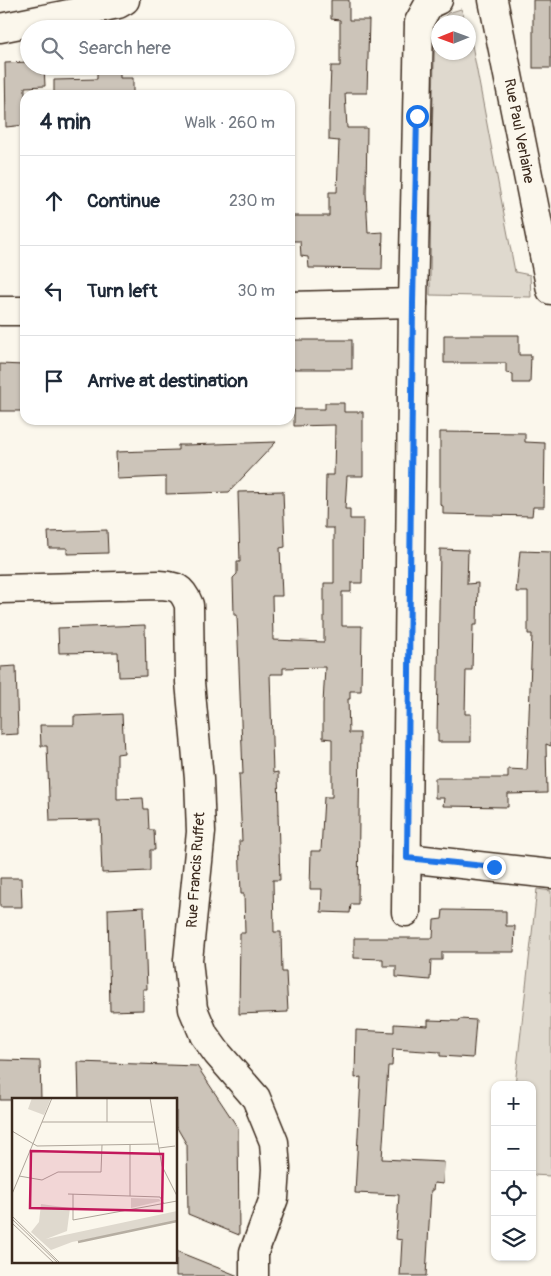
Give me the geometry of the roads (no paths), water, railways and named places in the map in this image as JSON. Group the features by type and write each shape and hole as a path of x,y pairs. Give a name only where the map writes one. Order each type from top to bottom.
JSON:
{"street":[{"path":"39,20 118,4 125,0"},
{"path":"406,912 413,303 419,22 430,4 438,0"},
{"name":"Rue Paul Verlaine","path":"493,0 551,290"},
{"path":"0,28 20,24"},
{"path":"295,306 413,303"},
{"path":"0,311 20,311"},
{"name":"Rue Francis Ruffet","path":"0,589 172,586 181,590 186,596 201,832 188,960 193,1008 204,1034 212,1047 256,1098 274,1142 276,1169 274,1198 254,1252 254,1276"},
{"path":"407,858 551,874"}]}
